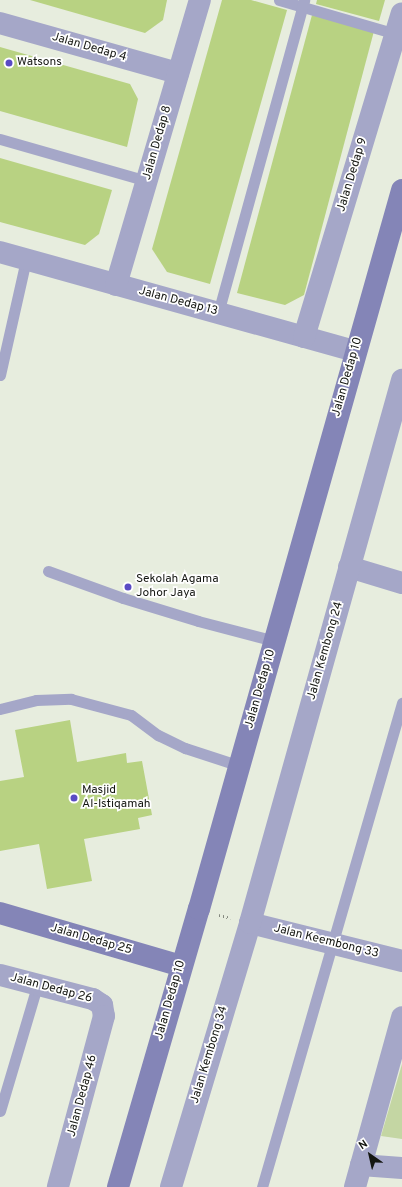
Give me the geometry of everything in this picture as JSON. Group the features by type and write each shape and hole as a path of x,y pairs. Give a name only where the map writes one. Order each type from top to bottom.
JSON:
{"main road":[{"name":"Jalan Dedap 10","path":"118,1187 240,766 356,352 396,234 402,190"},
{"name":"Jalan Dedap 25","path":"0,913 181,966"}],"street":[{"name":"Jalan Dedap 8","path":"116,285 200,0"},
{"name":"Jalan Dedap 9","path":"304,337 402,13"},
{"name":"Jalan Dedap 4","path":"0,23 178,73"},
{"name":"Jalan Dedap 13","path":"0,252 356,352"},
{"name":"Jalan Kembong 24","path":"250,923 402,380"},
{"path":"349,567 402,583"},
{"name":"Jalan Keembong 33","path":"250,923 402,961"},
{"name":"Jalan Kembong 34","path":"171,1187 250,923"},
{"name":"Jalan Dedap 26","path":"0,975 37,986 93,999 102,1005"},
{"name":"Jalan Dedap 46","path":"58,1187 104,1016 102,1005"},
{"path":"355,1187 402,1017"},
{"path":"361,1165 402,1168"}],"lane":[{"path":"279,0 303,3 396,34"},
{"path":"218,313 303,3"},
{"path":"0,139 147,181"},
{"path":"0,375 26,260"},
{"path":"48,571 130,601 198,622 275,641"},
{"path":"0,709 36,700 71,699 131,715 158,735 185,748 240,766"},
{"path":"262,1187 402,703"},
{"path":"0,1111 37,986"}],"path":[{"path":"199,909 250,923"}],"green space":[{"path":"402,1064 402,1139 381,1136"}],"building":[{"path":"30,0 167,0 163,20 145,33"},
{"path":"222,0 251,0 287,10 210,284 167,272 152,249"},
{"path":"317,0 385,0 379,21 316,4"},
{"path":"312,15 374,31 304,295 285,305 237,293"},
{"path":"0,47 130,84 138,99 127,147 0,111"},
{"path":"0,158 112,190 99,234 85,245 0,222"},
{"name":"Masjid Al-Istiqamah","path":"70,720 77,762 126,753 127,763 142,761 152,815 138,818 140,829 84,839 92,881 47,889 39,844 0,851 0,781 24,777 15,730"}],"place":[{"name":"Watsons","path":"9,63"},
{"name":"Sekolah Agama Johor Jaya","path":"128,587"},
{"name":"Masjid Al-Istiqamah","path":"74,798"}]}
